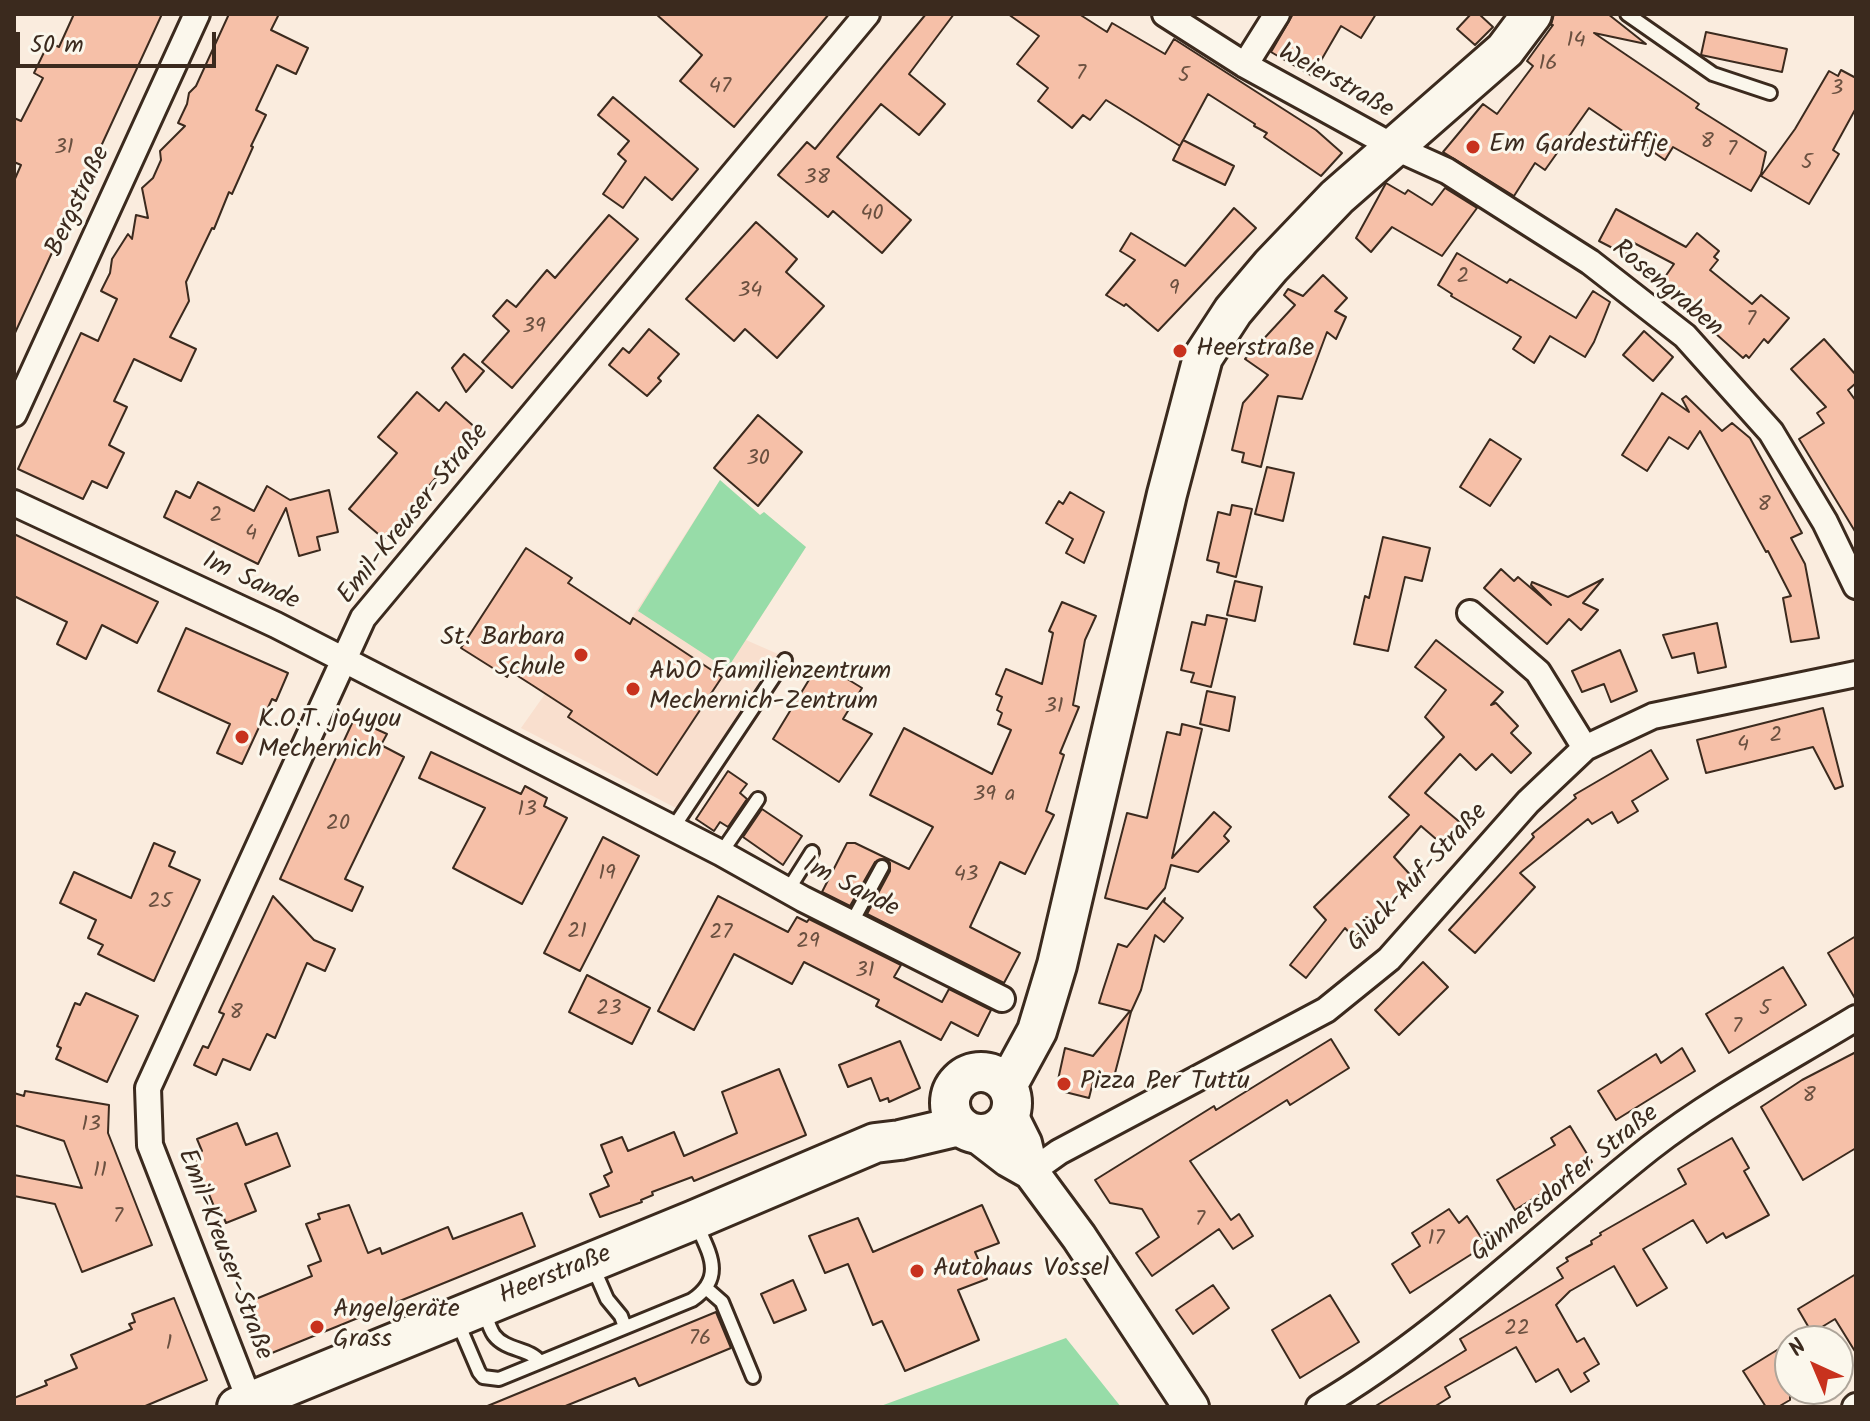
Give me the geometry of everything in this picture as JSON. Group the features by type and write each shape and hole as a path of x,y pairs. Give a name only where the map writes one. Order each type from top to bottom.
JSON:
{"main road":[{"path":"981,1104 1037,1031 1057,965 1167,494 1203,357 1233,311 1337,197 1505,50 1532,14"},
{"name":"Heerstraße","path":"247,1405 875,1143 895,1126 981,1104"}],"street":[{"name":"Bergstraße","path":"14,414 20,385 197,14"},
{"name":"Emil-Kreuser-Straße","path":"247,1405 150,1145 148,1088 363,618 867,14"},
{"name":"Weierstraße","path":"1165,14 1245,65 1396,148"},
{"path":"1245,65 1277,14"},
{"name":"Rosengraben","path":"1396,148 1447,171 1590,262 1685,336 1771,432 1853,572"},
{"name":"Im Sande","path":"14,503 343,659 1002,999"},
{"path":"1470,613 1538,672 1585,748"},
{"name":"Glück-Auf-Straße","path":"1031,1172 1059,1152 1326,1010 1389,959 1528,802 1585,748 1653,716 1856,674"},
{"name":"Günnersdorfer Straße","path":"1319,1407 1434,1329 1652,1147 1856,1018"},
{"path":"981,1104 1008,1159 1031,1172 1079,1237 1191,1407"}],"lane":[{"path":"1627,14 1713,74 1770,93"},
{"path":"673,828 785,660"},
{"path":"721,853 758,799"},
{"path":"788,890 812,852"},
{"path":"852,922 882,867"},
{"path":"470,1312 476,1365 483,1377 499,1379 692,1300 706,1288 713,1274 712,1260 694,1220"},
{"path":"591,1262 607,1299 621,1316 625,1327"},
{"path":"706,1288 722,1302 753,1377"},
{"path":"470,1312 497,1338 536,1357 540,1362"}],"shaded area":[{"path":"720,480 760,515 764,512 806,547 746,640 778,654 676,808 521,728 545,694 572,711"}],"green space":[{"path":"720,480 760,515 764,512 806,547 727,669 638,611"},
{"path":"1066,1338 1121,1407 878,1407"}],"building":[{"path":"74,14 162,14 14,335 14,181 21,165 14,162 14,118 21,121 43,78 34,73 49,42 59,47"},
{"path":"229,14 279,14 271,30 308,48 296,74 277,65 256,110 266,115 253,147 186,282 189,301 170,337 196,349 181,381 134,359 114,401 127,407 109,445 124,453 107,488 92,481 83,499 18,469 81,333 98,341 117,299 101,291 110,273 112,259 128,234 132,239 136,215 148,218 142,188 153,178 161,160 160,151 185,126 178,123 189,93 196,86"},
{"path":"656,14 829,14 734,127 680,81 702,55"},
{"path":"926,14 954,14 909,74 945,104 919,135 881,104 837,157 911,220 882,253 833,211 828,217 778,175 807,142 815,149"},
{"path":"1008,14 1079,14 1107,32 1112,23 1165,54 1174,39 1316,130 1342,153 1321,176 1264,137 1267,133 1255,124 1208,94 1180,146 1106,100 1090,120 1083,115 1072,128 1038,101 1048,88 1017,64 1039,36"},
{"path":"1293,14 1376,14 1361,38 1341,26 1312,76 1271,52"},
{"path":"1471,14 1479,14 1493,27 1475,45 1457,29"},
{"path":"1554,14 1608,14 1646,44 1594,33 1699,104 1696,108 1766,152 1761,174 1751,191 1673,147 1665,160 1589,108 1545,170 1535,163 1514,196 1443,152 1483,104 1497,114 1533,66 1527,61 1553,25"},
{"path":"1706,32 1787,49 1782,72 1701,55"},
{"path":"1841,70 1856,78 1856,108 1833,150 1839,154 1809,204 1761,176 1795,129 1829,71 1838,76"},
{"path":"613,97 698,169 672,200 645,177 623,208 603,194 626,161 618,154 629,141 598,115"},
{"path":"1183,140 1234,166 1225,185 1173,160"},
{"path":"1386,183 1405,194 1408,190 1432,205 1445,188 1477,208 1442,256 1392,227 1371,252 1356,238"},
{"path":"1234,208 1256,228 1158,331 1126,304 1124,306 1106,295 1135,260 1120,251 1131,233 1185,266"},
{"path":"1616,209 1686,247 1697,233 1719,251 1714,257 1718,260 1710,270 1752,304 1761,295 1789,318 1768,343 1764,339 1749,358 1746,355 1743,358 1660,284 1674,264 1634,243 1626,255 1599,241"},
{"path":"609,215 638,239 512,388 482,362 509,331 493,316 507,300 516,307 547,270 555,278"},
{"path":"756,222 797,259 786,272 824,306 777,358 745,329 734,341 686,299"},
{"path":"1457,253 1507,283 1510,279 1576,318 1593,291 1610,302 1585,357 1550,336 1534,363 1513,349 1521,337 1451,296 1438,285"},
{"path":"1323,275 1347,298 1335,311 1346,317 1336,339 1327,332 1302,399 1278,396 1261,467 1242,462 1244,453 1232,450 1243,403 1268,375 1245,359 1295,305 1284,295 1288,289 1303,296"},
{"path":"649,329 679,354 647,396 609,365 623,348 629,353"},
{"path":"1644,331 1673,357 1653,381 1623,355"},
{"path":"1824,339 1856,375 1856,383 1848,390 1856,401 1856,533 1799,439 1824,423 1817,413 1826,407 1791,369"},
{"path":"464,354 484,371 466,392 452,368"},
{"path":"417,392 439,411 446,402 477,429 384,539 349,509 397,453 378,437"},
{"path":"1662,393 1689,412 1682,399 1686,396 1722,431 1732,423 1750,438 1802,533 1791,538 1805,564 1819,638 1791,642 1783,598 1791,596 1700,431 1688,449 1669,437 1647,471 1622,455"},
{"path":"758,415 802,452 758,506 714,468"},
{"path":"1490,439 1521,459 1490,506 1460,487"},
{"path":"1267,467 1294,473 1283,521 1255,514"},
{"path":"198,482 254,511 267,486 290,500 329,490 338,532 317,537 320,550 299,556 286,508 258,564 164,517 176,491 190,498"},
{"path":"1070,492 1104,512 1084,563 1066,553 1073,539 1046,523 1059,501 1063,504"},
{"path":"1232,505 1252,509 1236,577 1217,572 1219,563 1207,560 1218,512 1230,515"},
{"path":"14,534 158,602 137,643 102,625 86,659 57,644 67,622 14,596"},
{"path":"1383,537 1430,548 1422,581 1405,577 1388,651 1354,644 1365,596 1369,598"},
{"name":"St. Barbara Schule","path":"526,548 572,578 568,583 630,624 633,618 722,677 657,775 568,717 572,711 532,685 510,671 507,677 461,648"},
{"path":"1501,569 1514,581 1518,577 1551,605 1531,585 1532,582 1568,597 1603,579 1583,603 1598,610 1581,630 1569,619 1547,644 1484,588"},
{"path":"1235,581 1262,587 1255,621 1227,615"},
{"path":"1062,602 1096,616 1085,640 1073,705 1079,707 1060,753 1064,755 1046,811 1054,815 1025,874 1000,862 970,927 1020,953 1004,983 867,914 890,871 890,863 886,859 875,862 850,906 822,892 847,843 855,843 909,869 933,827 870,795 904,728 992,774 1011,730 998,724 1002,713 997,710 1002,697 996,694 1006,669 1042,684 1053,633 1049,631"},
{"path":"1207,615 1227,619 1211,687 1191,682 1194,673 1181,670 1192,622 1205,625"},
{"path":"1717,623 1726,667 1698,673 1694,653 1672,658 1663,635"},
{"path":"186,628 288,673 276,701 272,699 242,764 217,753 230,724 158,691"},
{"path":"1436,640 1503,692 1491,705 1496,703 1518,726 1511,733 1531,753 1511,773 1492,754 1476,770 1460,754 1425,793 1462,824 1443,845 1421,826 1394,857 1415,880 1354,938 1345,928 1306,978 1290,965 1326,920 1314,907 1409,815 1389,797 1444,737 1425,717 1446,690 1415,667"},
{"path":"1620,650 1637,691 1611,702 1604,684 1582,692 1572,671"},
{"path":"823,664 862,688 843,719 872,734 839,782 773,739 818,665 821,667"},
{"path":"1207,691 1235,697 1229,731 1200,724"},
{"path":"1823,708 1843,786 1835,789 1813,747 1706,773 1697,740"},
{"path":"354,719 387,734 381,745 404,757 345,879 363,887 352,911 280,879"},
{"path":"1182,724 1202,729 1172,858 1214,812 1231,827 1224,836 1229,841 1198,872 1171,865 1165,888 1147,909 1105,898 1127,813 1147,818 1167,732 1180,735"},
{"path":"1651,750 1668,779 1632,801 1638,811 1618,823 1612,812 1592,824 1588,819 1520,873 1535,887 1475,953 1449,930 1534,837 1532,834 1576,798 1574,795"},
{"path":"431,752 521,794 525,786 547,798 544,806 567,818 522,904 453,868 485,808 419,778"},
{"path":"728,771 747,784 740,793 747,799 728,827 720,822 714,831 696,819"},
{"path":"762,809 802,836 783,865 743,837"},
{"path":"603,837 639,856 580,971 544,953"},
{"path":"154,843 175,852 169,866 200,880 154,981 98,954 103,945 88,938 96,920 60,903 74,872 131,898"},
{"path":"273,896 314,940 335,949 325,971 307,963 275,1038 267,1034 250,1070 223,1059 216,1075 194,1065 203,1046 208,1048 224,1014 219,1012"},
{"path":"718,896 788,932 797,917 807,922 809,919 901,965 894,977 942,1002 949,989 991,1010 978,1036 951,1022 941,1040 876,1006 879,1000 804,962 792,984 734,954 694,1030 658,1011"},
{"path":"1165,898 1164,902 1183,918 1164,942 1155,935 1114,1077 1102,1073 1100,1084 1093,1082 1089,1098 1065,1092 1058,1080 1065,1048 1093,1056 1130,1011 1099,1003 1118,944 1127,947"},
{"path":"1856,936 1856,1000 1828,953"},
{"path":"1423,962 1448,987 1399,1035 1375,1010"},
{"path":"1783,967 1806,1005 1729,1053 1706,1014"},
{"path":"587,975 650,1008 632,1044 569,1012"},
{"path":"86,993 138,1016 107,1082 56,1059 61,1048 57,1046 75,1003 80,1005"},
{"path":"1331,1039 1349,1068 1290,1105 1287,1100 1190,1161 1231,1220 1239,1214 1253,1236 1233,1249 1219,1229 1152,1276 1136,1253 1159,1237 1142,1209 1110,1203 1095,1180 1214,1106 1216,1110"},
{"path":"900,1041 920,1088 889,1102 888,1098 880,1101 871,1078 848,1087 839,1065"},
{"path":"1682,1048 1695,1071 1616,1120 1598,1091 1656,1054 1661,1063"},
{"path":"1856,1052 1856,1148 1803,1180 1761,1107 1802,1080"},
{"path":"779,1069 806,1135 694,1181 692,1177 652,1192 653,1195 642,1202 600,1217 590,1194 609,1186 604,1176 612,1172 601,1145 622,1137 628,1151 674,1132 684,1156 737,1133 722,1092"},
{"path":"25,1091 109,1105 108,1133 152,1245 82,1272 55,1204 14,1196 14,1175 82,1188 64,1141 14,1125 14,1093 24,1096"},
{"path":"237,1123 246,1145 277,1133 290,1166 245,1184 256,1211 226,1223 219,1207 215,1209 193,1155 202,1151 197,1139"},
{"path":"1570,1126 1592,1162 1515,1210 1497,1180 1555,1145 1551,1138"},
{"path":"1732,1138 1749,1168 1744,1171 1769,1215 1726,1238 1723,1233 1707,1243 1693,1220 1643,1249 1667,1288 1637,1306 1614,1266 1570,1291 1556,1305 1577,1342 1584,1338 1599,1364 1584,1373 1589,1381 1571,1392 1558,1369 1536,1382 1516,1347 1445,1387 1450,1397 1434,1407 1374,1407 1466,1350 1460,1339 1563,1278 1557,1268 1568,1261 1566,1258 1592,1244 1591,1241 1600,1233 1686,1184 1678,1169"},
{"path":"349,1205 368,1253 380,1248 382,1254 448,1227 453,1239 522,1213 535,1246 262,1357 241,1305 312,1276 308,1266 321,1261 306,1224 320,1219 318,1214"},
{"path":"982,1205 999,1243 975,1252 987,1279 958,1290 979,1340 905,1371 882,1321 873,1325 848,1264 825,1273 809,1236 858,1218 873,1252"},
{"path":"1449,1209 1459,1223 1467,1216 1486,1245 1410,1293 1392,1264 1420,1246 1412,1233"},
{"path":"1856,1274 1856,1353 1854,1325 1839,1325 1835,1319 1825,1325 1807,1325 1798,1309"},
{"path":"793,1280 806,1310 774,1323 761,1294"},
{"path":"1213,1285 1229,1308 1193,1334 1176,1310"},
{"path":"1330,1295 1359,1342 1300,1378 1272,1330"},
{"path":"174,1298 207,1380 143,1407 14,1407 14,1398 47,1385 45,1381 77,1368 71,1355 132,1329 129,1324 135,1322 132,1314"},
{"path":"716,1312 731,1348 639,1386 635,1378 563,1407 485,1407"},
{"path":"1774,1352 1774,1405 1781,1405 1766,1407 1743,1371"}],"place":[{"name":"Em Gardestüffje","path":"1473,147"},
{"name":"Heerstraße","path":"1180,351"},
{"name":"St. Barbara Schule","path":"581,655"},
{"name":"AWO Familienzentrum Mechernich-Zentrum","path":"633,689"},
{"name":"K.O.T. jo4you Mechernich","path":"242,737"},
{"name":"Pizza Per Tuttu","path":"1064,1084"},
{"name":"Autohaus Vossel","path":"917,1271"},
{"name":"Angelgeräte Grass","path":"317,1327"}]}
